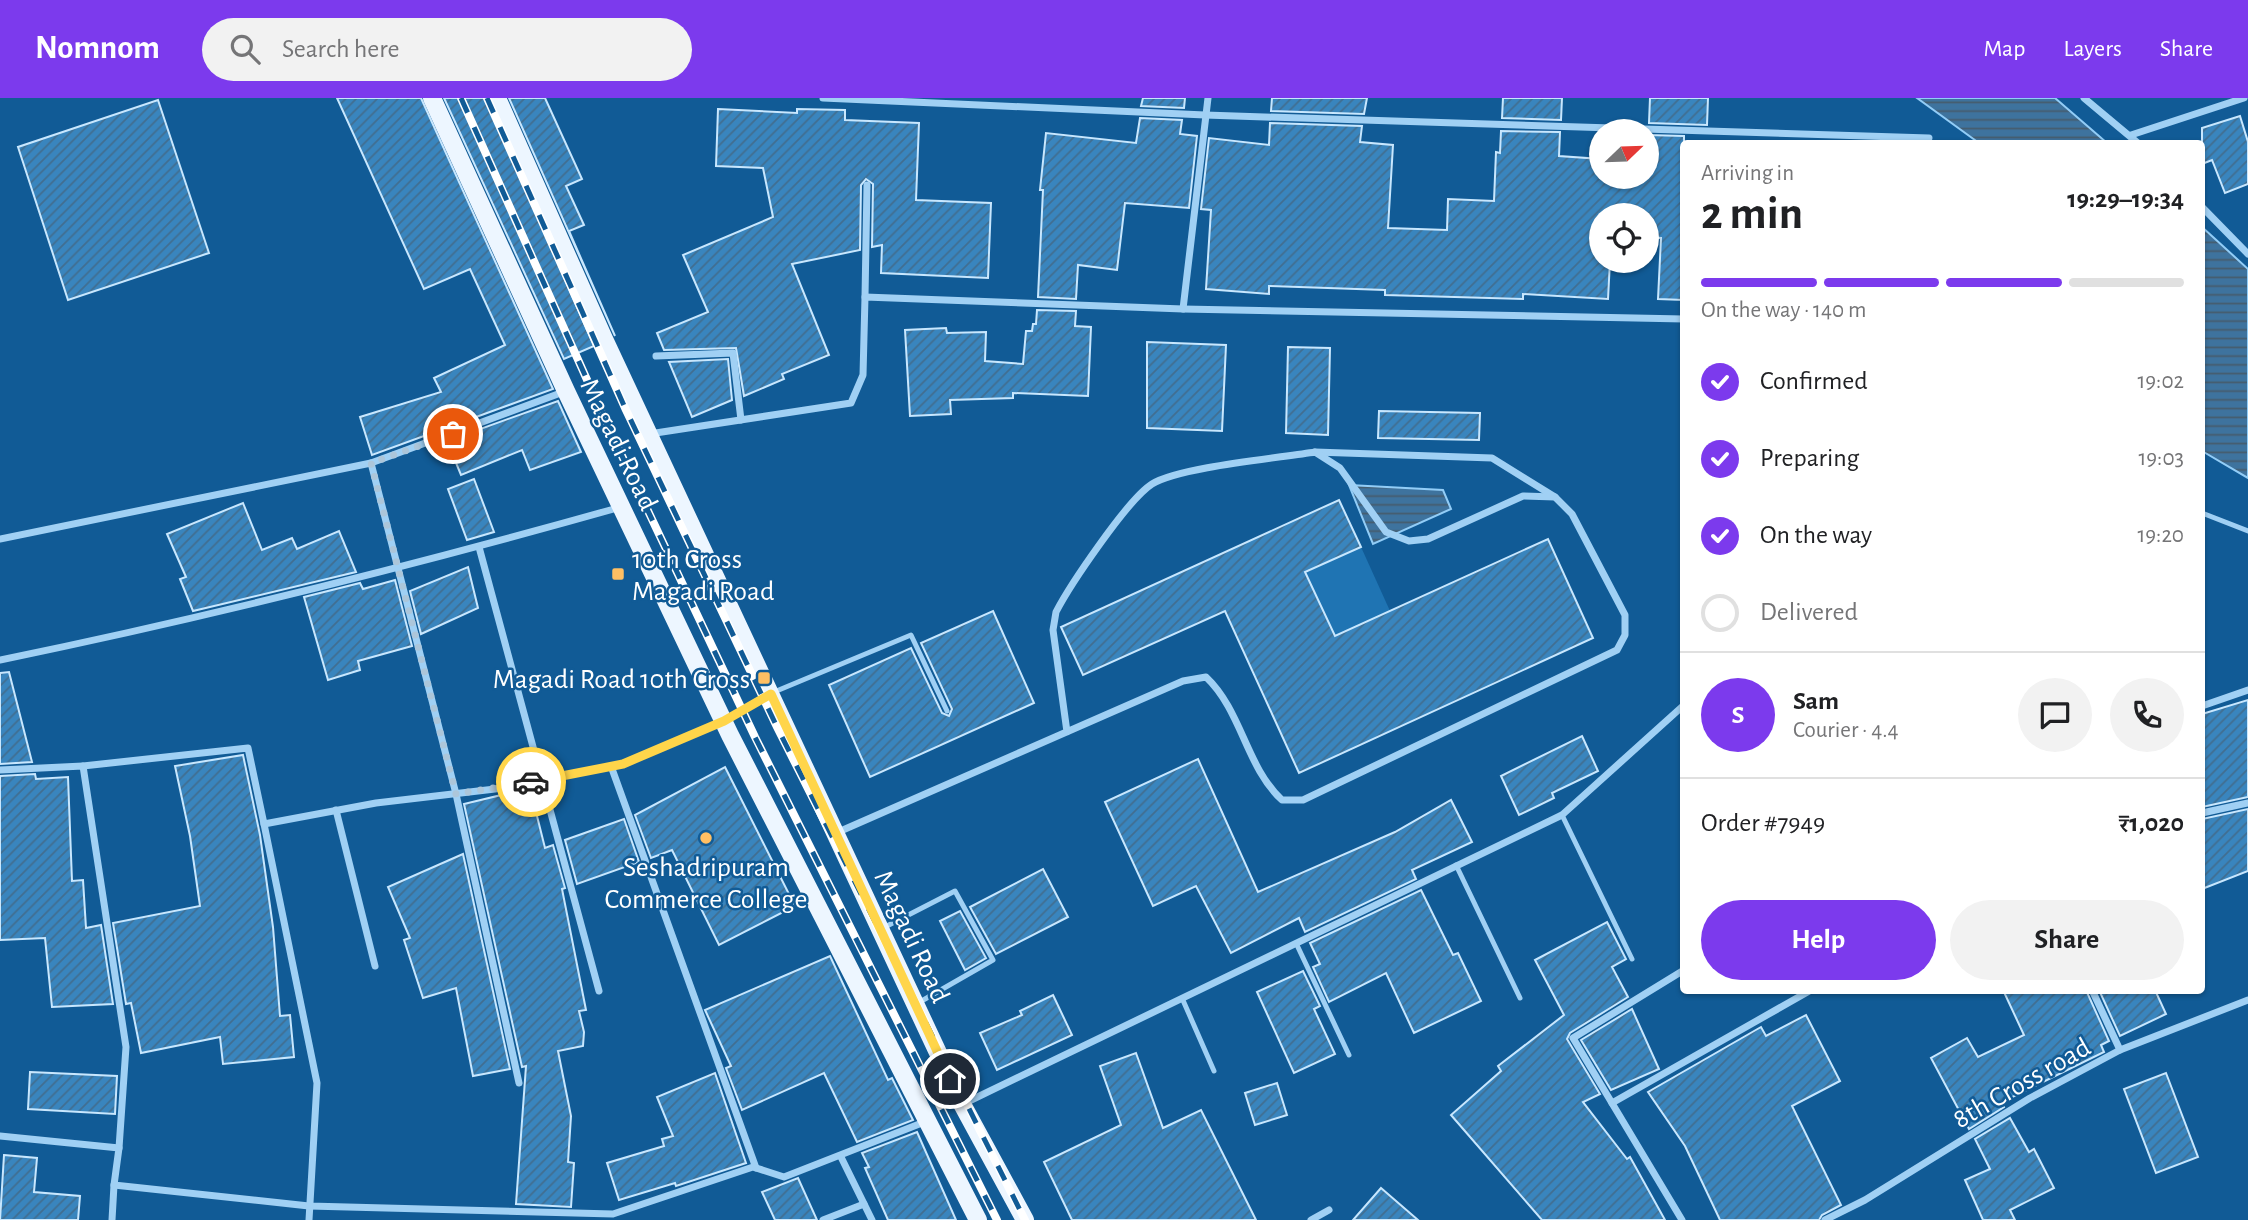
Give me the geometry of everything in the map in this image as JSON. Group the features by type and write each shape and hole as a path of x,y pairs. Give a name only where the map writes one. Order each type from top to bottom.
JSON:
{"main road":[{"name":"Magadi Road","path":"432,98 566,391 724,721 978,1220"},
{"name":"Magadi Road","path":"497,98 648,434 962,1104 1026,1220"}],"street":[{"path":"823,98 1205,116 1929,138"},
{"path":"1183,309 1208,98"},
{"path":"2084,98 2135,140"},
{"path":"2131,135 2244,98"},
{"path":"648,434 851,403 863,375 867,185"},
{"path":"2205,210 2248,254"},
{"path":"866,297 1183,309 1680,319"},
{"path":"656,356 733,353 741,420"},
{"path":"0,539 371,463 566,391"},
{"path":"1315,452 1340,468 1386,532 1409,541 1428,539 1522,496 1556,497"},
{"path":"836,833 1067,732 1183,681 1206,677 1222,692 1268,788 1282,800 1303,800 1617,650 1625,635 1625,615 1572,514 1556,497 1492,458 1315,452 1185,473 1152,484 1128,509 1056,612 1053,630 1067,732"},
{"path":"371,463 456,794 519,1083"},
{"path":"0,660 178,623 398,570 621,507"},
{"path":"479,547 599,992"},
{"path":"2205,705 2248,690"},
{"path":"264,824 336,810 543,780 611,766 724,721 771,694"},
{"path":"962,1104 1562,815 1680,709"},
{"path":"0,770 83,766 248,748 317,1083 309,1220"},
{"path":"83,766 126,1047 111,1220"},
{"path":"611,766 756,1168"},
{"path":"2205,812 2248,803"},
{"path":"336,810 375,966"},
{"path":"1680,972 1573,1038 1682,1220"},
{"path":"1612,1103 1804,994"},
{"path":"2094,994 2120,1050"},
{"name":"8th Cross road","path":"1825,1220 1865,1200 2029,1098 2120,1050 2248,1000"},
{"path":"114,1185 309,1206 595,1216 612,1214 756,1168 784,1177 928,1121"},
{"path":"0,1136 119,1149"},
{"path":"841,1157 872,1220"},
{"path":"823,1220 864,1205"},
{"path":"1311,1220 1329,1210"}],"lane":[{"path":"2205,514 2248,531"},
{"path":"771,694 911,635 947,711"},
{"path":"1562,815 1632,959"},
{"path":"1456,865 1520,998"},
{"path":"881,929 955,891 993,960 916,1004"},
{"path":"1296,943 1349,1055"},
{"path":"1182,998 1214,1071"}],"shaded area":[{"path":"1917,98 2055,98 2104,140 1975,140"},
{"path":"2205,230 2248,269 2248,478 2205,453"},
{"path":"1349,485 1443,490 1451,509 1373,544"},
{"path":"1361,547 1390,611 1335,636 1305,573"}],"building":[{"path":"337,98 421,98 553,389 372,455 360,417 441,392 434,378 505,345 470,269 424,289"},
{"path":"444,98 486,98 594,346 564,359"},
{"path":"509,98 545,98 582,179 566,186 584,225 569,231 615,336"},
{"path":"1143,98 1185,98 1184,108 1141,106"},
{"path":"1272,98 1367,98 1364,114 1271,111"},
{"path":"1503,98 1562,98 1561,120 1502,118"},
{"path":"1650,98 1708,98 1707,125 1659,123 1659,119 1649,119"},
{"path":"158,100 209,253 68,300 18,147"},
{"path":"718,109 797,113 797,109 845,110 845,120 919,123 916,200 991,203 988,278 881,273 882,245 872,247 873,184 866,179 861,185 860,250 792,264 829,355 782,374 784,379 744,396 736,348 664,350 657,333 708,312 683,255 773,217 763,168 716,166"},
{"path":"2240,116 2248,142 2248,184 2225,193 2212,160 2205,163 2202,128"},
{"path":"1140,118 1182,120 1180,134 1197,136 1189,208 1125,203 1117,270 1078,265 1076,299 1038,297 1043,190 1040,190 1046,133 1136,143"},
{"path":"1270,123 1362,126 1360,142 1393,145 1388,228 1447,230 1448,199 1494,201 1496,152 1500,153 1501,131 1560,132 1559,156 1589,158 1589,189 1659,189 1659,135 1684,136 1684,140 1680,140 1680,300 1658,299 1661,238 1659,203 1589,203 1589,273 1609,273 1608,299 1523,294 1523,299 1385,295 1385,290 1269,286 1269,294 1206,289 1211,210 1201,209 1209,138 1269,145"},
{"path":"1037,310 1076,311 1075,326 1091,327 1088,396 1013,393 1013,398 950,400 951,414 910,416 905,330 946,328 947,333 986,332 985,361 1023,364 1026,331 1032,331 1033,324 1036,324"},
{"path":"1147,342 1226,345 1222,431 1147,428"},
{"path":"1288,347 1330,348 1328,435 1286,433"},
{"path":"728,359 732,400 692,417 669,362"},
{"path":"558,401 581,452 530,470 522,450 461,475 447,441"},
{"path":"1379,411 1480,413 1479,440 1378,438"},
{"path":"474,479 494,532 467,540 448,489"},
{"path":"1339,500 1361,547 1305,572 1335,636 1548,539 1593,638 1299,773 1225,611 1083,675 1061,627"},
{"path":"243,503 262,550 292,538 297,549 339,531 356,572 193,611 180,579 186,577 167,534"},
{"path":"468,567 478,608 421,634 410,591"},
{"path":"395,580 412,646 358,661 360,670 328,680 304,597 360,583 363,589"},
{"path":"993,611 1034,703 870,777 829,685 911,648 942,713 949,716 952,709 921,643"},
{"path":"9,672 32,762 0,764 0,673"},
{"path":"2248,700 2248,797 2205,806 2205,713"},
{"path":"1582,736 1598,771 1552,793 1554,798 1519,815 1501,776"},
{"path":"243,755 260,835 273,927 280,1016 290,1015 294,1057 223,1064 220,1037 141,1053 131,1003 126,1004 113,923 200,906 190,836 175,766"},
{"path":"1198,759 1258,892 1395,832 1451,800 1472,842 1412,870 1416,879 1305,932 1299,918 1231,953 1196,886 1153,906 1105,802"},
{"path":"725,767 795,906 719,945 672,850 651,858 635,815"},
{"path":"35,774 36,779 68,777 72,881 83,880 86,928 101,925 113,1004 52,1007 45,938 0,940 0,776"},
{"path":"530,788 545,848 553,845 565,888 562,889 586,1010 579,1011 584,1032 583,1046 558,1051 571,1116 568,1162 574,1163 571,1207 516,1204 526,1066 522,1067 464,804"},
{"path":"2248,809 2248,871 2205,888 2205,818"},
{"path":"624,819 639,862 577,884 565,840"},
{"path":"463,854 510,1069 473,1076 456,988 423,998 404,940 410,938 388,887"},
{"path":"1043,869 1068,917 996,954 970,907"},
{"path":"1421,890 1453,955 1458,953 1481,1001 1414,1033 1386,973 1329,1002 1313,967 1320,964 1310,943"},
{"path":"960,911 986,958 965,970 940,921"},
{"path":"1607,922 1626,959 1612,967 1628,997 1570,1033 1567,1039 1600,1094 1583,1102 1627,1159 1630,1157 1665,1220 1542,1220 1451,1115 1501,1071 1498,1066 1564,1015 1535,960"},
{"path":"830,956 888,1080 892,1078 913,1120 857,1142 824,1073 742,1110 726,1068 731,1066 705,1010"},
{"path":"1303,971 1320,1006 1314,1009 1335,1054 1294,1073 1257,992"},
{"path":"2005,994 2088,994 2109,1041 2101,1045 2104,1052 2002,1102 2004,1107 1969,1129 1931,1058 1967,1038 1978,1057 2024,1035"},
{"path":"2101,994 2157,994 2166,1014 2120,1036"},
{"path":"1053,995 1072,1035 997,1070 980,1033 1022,1015 1020,1011"},
{"path":"1632,1009 1659,1069 1611,1090 1581,1040"},
{"path":"1806,1015 1840,1081 1792,1106 1841,1205 1822,1215 1819,1220 1720,1220 1685,1146 1648,1092 1761,1027 1766,1036"},
{"path":"1136,1053 1163,1128 1201,1110 1256,1220 1072,1220 1044,1162 1121,1125 1100,1066"},
{"path":"30,1072 117,1076 115,1114 28,1109"},
{"path":"715,1073 746,1163 676,1186 675,1183 619,1200 607,1163 664,1146 662,1139 673,1136 657,1097"},
{"path":"2166,1073 2198,1157 2156,1173 2124,1089"},
{"path":"1277,1083 1287,1115 1255,1125 1245,1093"},
{"path":"2010,1118 2029,1152 2034,1149 2054,1188 2010,1210 2015,1220 1983,1220 1965,1180 1990,1169 1975,1139"},
{"path":"917,1132 956,1220 888,1220 865,1168 869,1167 862,1153"},
{"path":"4,1155 37,1158 34,1192 80,1196 78,1220 0,1220"},
{"path":"798,1178 817,1220 775,1220 762,1192"},
{"path":"1381,1188 1418,1220 1353,1220"}],"railway":[{"path":"461,98 605,420 755,737 997,1220"},
{"path":"487,98 626,410 777,727 1025,1220"}],"way so far":[{"path":"453,434 371,463 456,794 531,782"}],"place":[{"name":"10th Cross Magadi Road","path":"618,574"},
{"name":"Magadi Road 10th Cross","path":"764,678"},
{"name":"Seshadripuram Commerce College","path":"706,838"}],"route":[{"path":"531,782 623,764 724,721 771,694 950,1079"}]}
